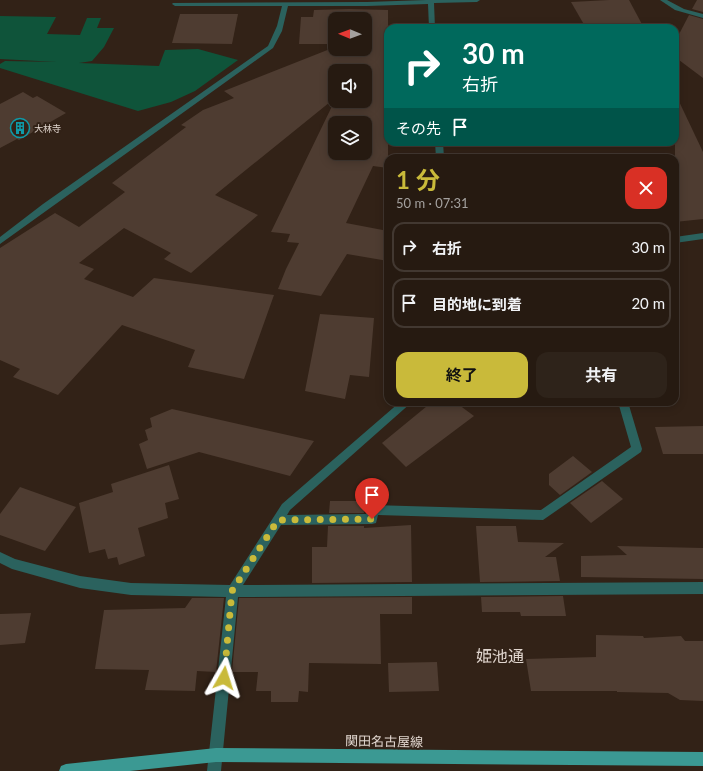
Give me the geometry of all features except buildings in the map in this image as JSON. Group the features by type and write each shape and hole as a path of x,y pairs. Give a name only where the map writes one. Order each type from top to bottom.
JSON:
{"main road":[{"name":"関田名古屋線","path":"66,771 216,755 703,759"}],"street":[{"path":"175,4 285,4 477,0"},
{"path":"663,0 669,5 689,13 703,16"},
{"path":"431,2 432,24"},
{"path":"0,241 46,206 271,46 277,36 284,15 285,4"},
{"path":"679,239 703,236"},
{"path":"214,771 232,591 286,507 402,406"},
{"path":"278,520 372,519 372,510 543,515 637,449 624,406"},
{"path":"0,557 12,564 80,582 131,589 232,591 703,588"}],"green space":[{"path":"0,16 56,17 47,34 80,35 87,18 101,18 97,28 114,28 104,47 92,61 79,63 159,66 165,50 198,49 238,60 195,91 171,102 138,111 0,68 0,64 5,61 57,62 0,59"}],"place":[{"name":"大林寺","path":"20,128"}],"district":[{"name":"姫池通","path":"500,655"}],"route":[{"path":"224,678 232,591 278,520 372,519"}]}
